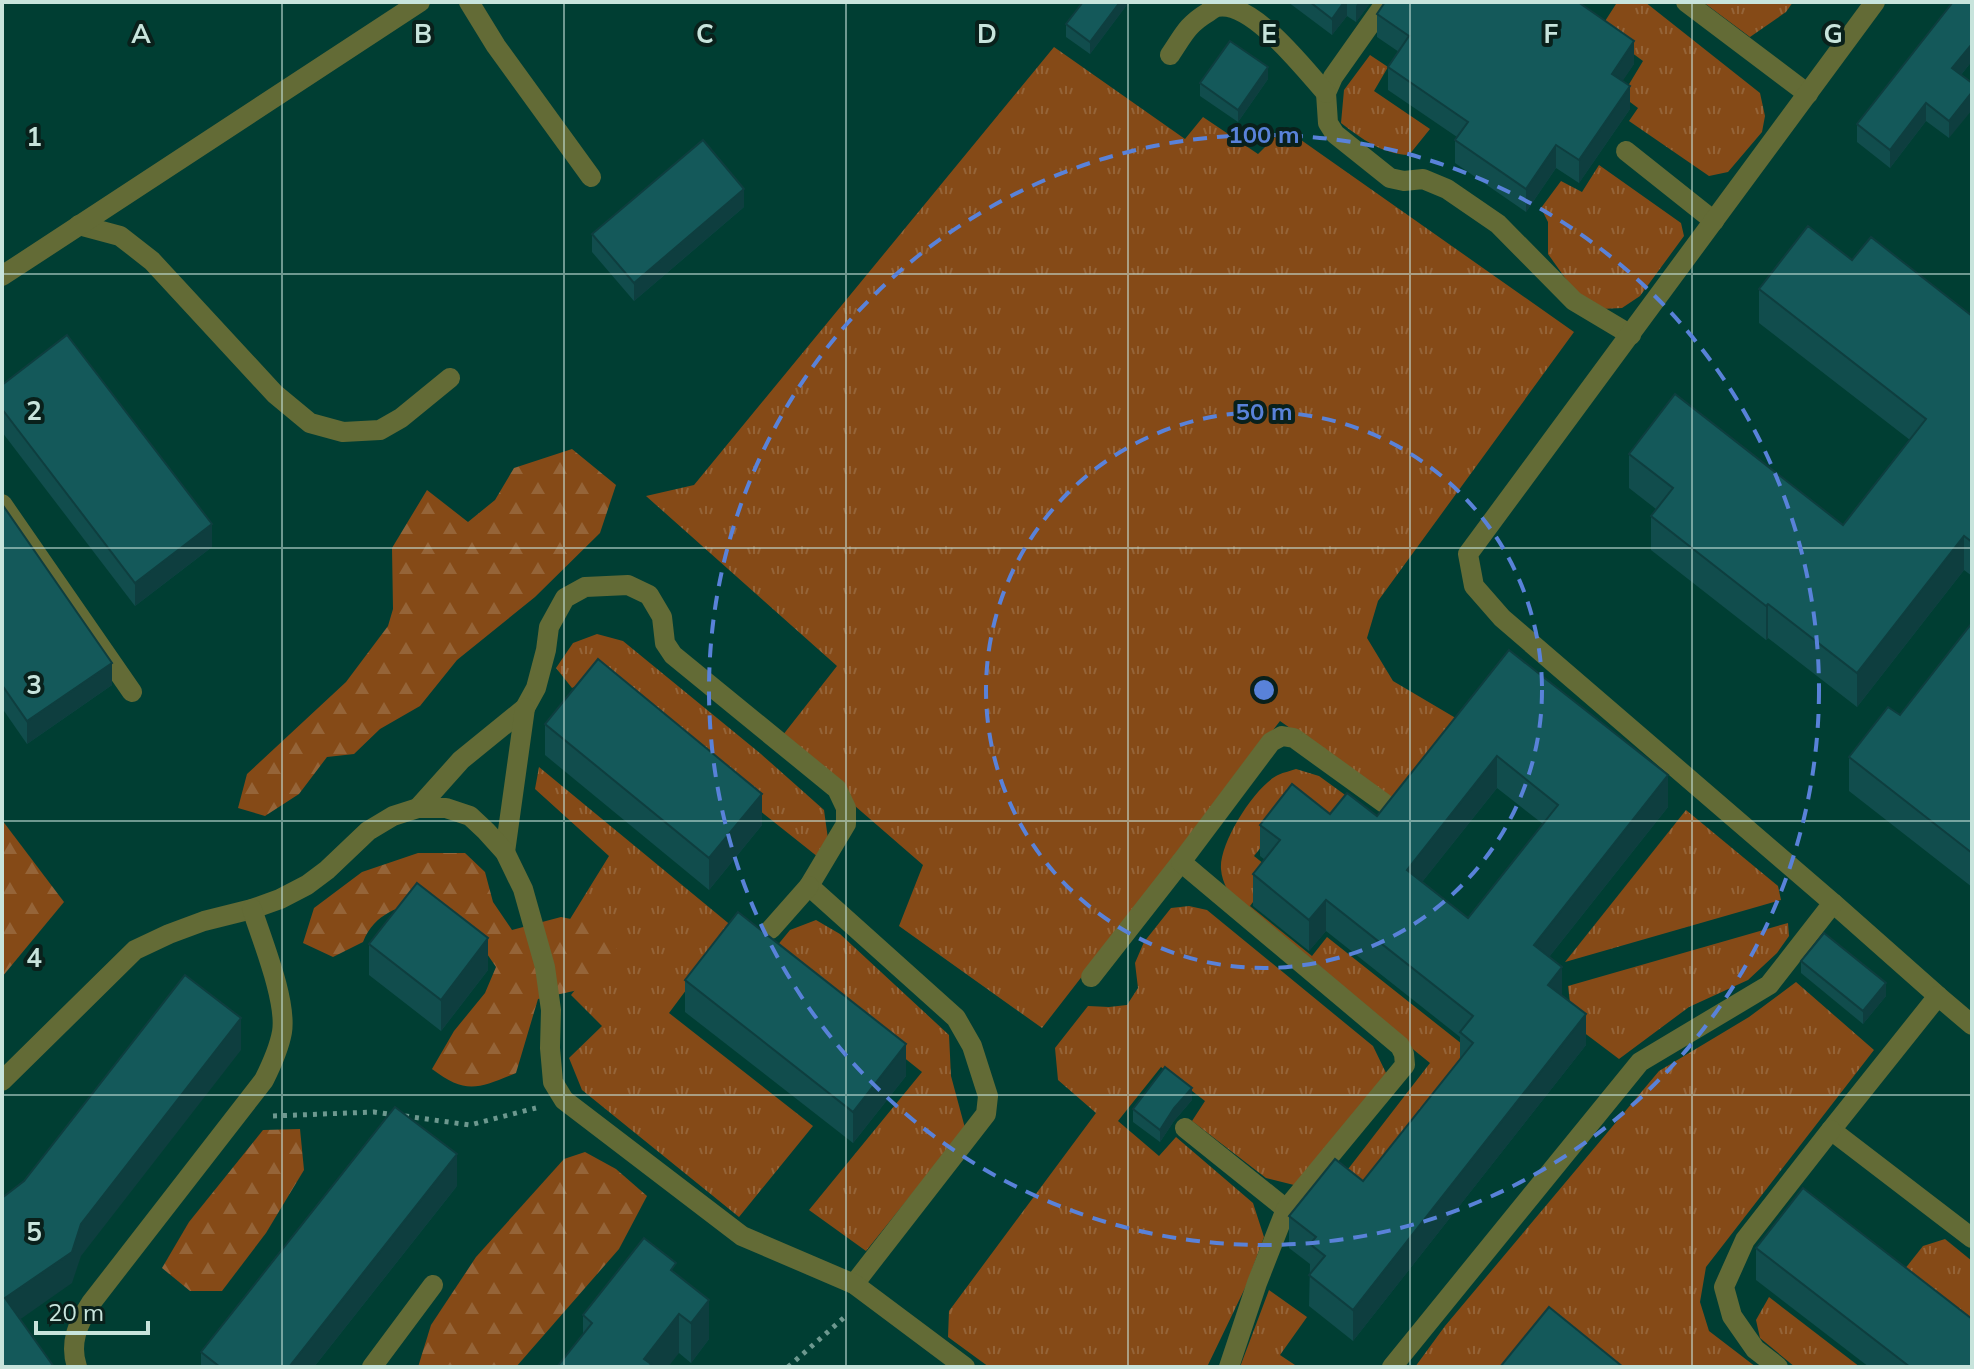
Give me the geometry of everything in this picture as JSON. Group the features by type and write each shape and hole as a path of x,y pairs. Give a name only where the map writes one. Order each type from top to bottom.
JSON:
{"street":[{"path":"2,276 420,2"},
{"path":"469,2 496,46 591,177"},
{"path":"1386,2 1333,77 1326,93 1328,123 1335,134 1390,178 1404,181 1423,179 1447,189 1498,224 1574,301 1631,335"},
{"path":"1686,2 1808,94"},
{"path":"1875,2 1468,554 1474,586 1502,618 1972,1025"},
{"path":"1170,55 1192,22 1217,7 1239,10 1262,24 1326,93"},
{"path":"1626,151 1714,221"},
{"path":"79,225 120,236 152,261 275,394 310,423 343,432 380,430 401,418 450,378"},
{"path":"2,504 132,692"},
{"path":"505,852 525,708 536,688 549,627 565,598 585,587 628,585 649,595 662,617 665,643 673,655 837,789 846,808 846,824 809,886 771,929"},
{"path":"418,808 461,760 525,708"},
{"path":"1091,977 1271,742 1282,736 1294,738 1384,803"},
{"path":"2,1081 135,950 204,921 280,899 307,885 368,831 393,816 418,808 446,808 470,816 505,852 523,889 545,967 551,1010 553,1082 564,1100 742,1236 862,1290 965,1367"},
{"path":"1181,862 1400,1046 1404,1054 1405,1065 1286,1209 1229,1367"},
{"path":"809,886 956,1018 972,1046 988,1096 986,1114 862,1290"},
{"path":"1392,1367 1640,1062 1769,985 1833,903"},
{"path":"77,1367 73,1344 78,1322 264,1080 276,1056 282,1030 281,1001 252,909"},
{"path":"1778,1367 1755,1349 1732,1316 1724,1287 1745,1240 1938,996"},
{"path":"1185,1128 1286,1209"},
{"path":"1831,1130 1972,1238"},
{"path":"372,1367 433,1285"}],"path":[{"path":"234,1117 374,1112 470,1125 564,1100"},
{"path":"788,1367 862,1290"}],"green space":[{"path":"1645,2 1760,93 1765,116 1762,132 1728,172 1709,176 1629,121 1638,108 1622,96 1643,61 1600,29 1616,4"},
{"path":"1703,2 1793,2 1786,12 1750,37"},
{"path":"1054,47 1185,139 1203,117 1258,154 1284,128 1574,332 1378,601 1367,638 1393,681 1459,720 1394,801 1280,721 1042,1028 899,926 923,865 779,740 837,666 646,496 694,485"},
{"path":"1370,55 1388,67 1374,91 1430,129 1409,155 1381,149 1341,123 1344,90"},
{"path":"1599,165 1681,223 1684,236 1640,296 1622,308 1601,309 1578,296 1548,254 1548,222 1541,208 1561,181 1582,192"},
{"path":"572,449 616,485 600,533 535,597 457,660 420,706 380,729 354,754 327,757 299,794 265,816 238,808 247,774 346,682 388,626 393,609 392,548 427,490 468,522 495,500 514,468"},
{"path":"597,634 623,641 824,810 828,839 818,857 593,678 572,688 556,668 573,643"},
{"path":"539,767 733,927 669,1013 813,1126 739,1217 582,1090 569,1058 602,1026 571,995 606,951 567,924 609,856 535,789"},
{"path":"1296,769 1319,776 1388,826 1291,810 1254,856 1275,873 1250,906 1312,956 1327,937 1467,1048 1361,1208 1335,1186 1430,1063 1239,908 1225,885 1222,858 1240,816 1269,781"},
{"path":"1686,810 1778,886 1781,900 1565,962"},
{"path":"2,820 64,902 2,977"},
{"path":"418,853 465,853 485,872 493,902 512,930 561,917 601,925 621,955 596,986 538,999 516,1073 482,1085 464,1086 432,1069 454,1031 485,993 496,967 483,948 426,898 389,912 374,924 363,942 333,957 303,943 314,908 362,872"},
{"path":"1189,906 1207,910 1373,1046 1387,1075 1294,1185 1266,1178 1192,1121 1205,1101 1161,1067 1118,1121 1159,1156 1176,1137 1253,1203 1264,1237 1246,1286 1207,1367 989,1367 948,1337 949,1311 1096,1113 1058,1080 1055,1048 1088,1006 1127,1005 1138,988 1135,963 1144,942 1171,908"},
{"path":"816,920 840,934 949,1035 951,1076 965,1128 866,1251 809,1210 922,1072 772,952 790,930"},
{"path":"1788,923 1789,936 1777,953 1748,980 1689,1007 1619,1059 1562,1016 1570,1003 1568,986"},
{"path":"1796,982 1874,1050 1706,1267 1700,1302 1709,1331 1756,1367 1415,1367 1445,1326 1659,1071 1749,1017"},
{"path":"300,1129 304,1170 266,1233 222,1291 190,1291 162,1268 189,1222 263,1130"},
{"path":"585,1152 616,1169 647,1196 619,1249 516,1367 418,1367 431,1325 476,1257 564,1159"},
{"path":"1945,1239 1972,1261 1972,1345 1893,1284 1923,1246"},
{"path":"1269,1290 1307,1317 1280,1355 1298,1367 1240,1367"},
{"path":"1769,1297 1860,1367 1795,1367 1760,1338 1756,1320"}],"building":[{"path":"1083,2 1120,2 1090,42 1066,24"},
{"path":"1310,2 1344,2 1332,19"},
{"path":"1385,2 1578,2 1634,41 1612,74 1630,86 1579,160 1556,145 1526,189 1455,140 1468,122 1388,67 1409,36 1377,14"},
{"path":"1953,2 1972,3 1972,44 1952,68 1972,83 1972,92 1949,121 1926,103 1890,150 1857,124"},
{"path":"1230,41 1268,67 1238,110 1200,83"},
{"path":"703,140 744,189 634,283 592,234"},
{"path":"1808,226 1852,260 1871,237 1972,316 1972,542 1964,536 1857,673 1651,516 1673,488 1629,454 1675,394 1843,525 1926,419 1759,289"},
{"path":"67,335 212,524 135,583 2,409 2,385"},
{"path":"2,504 112,663 27,721 2,685"},
{"path":"1972,623 1972,853 1849,757 1888,707 1900,715"},
{"path":"1509,650 1668,775 1534,945 1562,967 1548,985 1586,1014 1353,1310 1309,1275 1325,1256 1310,1244 1316,1237 1289,1216 1335,1159 1363,1181 1473,1043 1460,1032 1473,1016 1326,900 1309,920 1253,874 1280,840 1260,825 1292,784 1330,814 1347,793 1377,816","holes":["1497,756 1558,805 1468,918 1407,870"]},
{"path":"598,659 762,794 709,858 545,724"},
{"path":"417,883 488,938 441,1000 369,944"},
{"path":"738,912 906,1044 853,1112 685,980"},
{"path":"1824,933 1886,983 1863,1011 1801,961"},
{"path":"185,975 241,1018 81,1224 72,1252 5,1298 54,1367 2,1367 2,1198 24,1181"},
{"path":"1165,1067 1192,1088 1160,1130 1133,1109"},
{"path":"395,1107 457,1154 289,1367 220,1367 201,1352"},
{"path":"1803,1188 1972,1319 1972,1367 1910,1367 1756,1248"},
{"path":"644,1238 676,1263 671,1270 709,1300 691,1323 679,1314 644,1359 651,1364 649,1367 557,1367 592,1323 583,1315"},
{"path":"1549,1307 1623,1367 1500,1367"}]}
